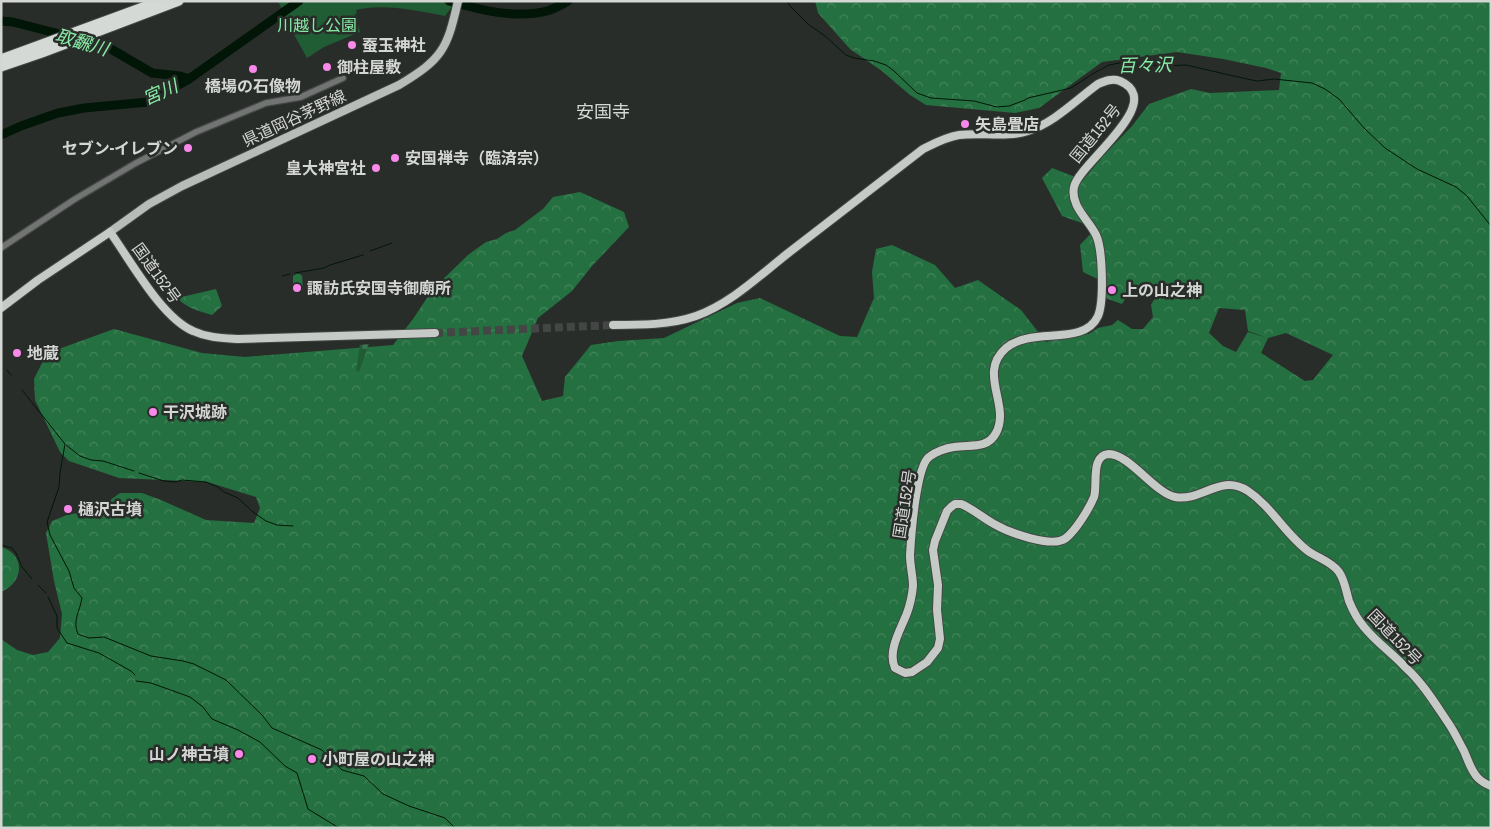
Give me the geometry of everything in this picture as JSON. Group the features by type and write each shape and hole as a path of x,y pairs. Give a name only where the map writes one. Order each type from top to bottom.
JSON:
{"highway":[{"path":"143,12 159,1"},
{"path":"1,67 8,60 179,1"},
{"name":"国道152号","path":"613,326 645,325 673,321 707,311 726,301 748,285 928,147 941,140 958,135 1011,134 1030,130 1053,118 1098,84 1114,80 1122,82 1129,88 1134,97 1132,112 1119,131 1082,171 1074,186 1073,195 1076,204 1092,228 1099,243 1101,282 1099,312 1093,324 1082,331 1025,338 1004,350 997,360 994,373 994,383 1000,407 1000,419 996,432 990,440 982,445 953,447 937,452 925,461 919,480 912,523 910,558 913,585 911,599 893,648 892,658 895,668 905,673 912,672 927,662 938,648 940,640 937,610 938,585 933,550 943,520 951,507 955,504 961,504 1004,529 1043,540 1061,541 1073,532 1094,497 1098,460 1104,455 1110,454 1133,467 1165,493 1176,497 1188,497 1223,486 1244,488 1256,497 1307,550 1338,571 1344,581 1354,614 1361,624 1375,640 1407,668 1422,686 1451,728 1477,777 1482,782 1491,786"},
{"path":"1,308 38,280 110,232"},
{"name":"国道152号","path":"110,232 156,298 170,314 185,327 203,335 238,339 435,333"}],"main road":[{"name":"県道岡谷茅野線","path":"110,232 149,204 182,186 399,85 420,73 434,61 444,48 458,1"}],"street":[{"path":"1,248 75,198 136,163 196,132 266,103 301,97 343,78"}],"green space":[{"name":"川越し公園","path":"278,1 453,1 451,8 445,16 412,10 377,7 356,10 357,13 355,14 360,32 324,47 307,58"},
{"path":"815,1 1491,1 1491,828 1,828 1,639 17,650 33,655 48,652 60,638 62,614 46,533 52,521 67,515 98,509 120,493 142,493 206,520 254,523 260,508 256,497 207,482 119,478 69,461 60,452 35,400 34,379 42,363 56,350 114,329 202,353 245,357 393,345 433,289 468,255 486,242 515,230 543,209 553,197 580,192 624,212 629,227 592,266 572,291 538,318 522,356 542,401 563,396 565,377 591,345 664,338 737,303 760,298 840,336 857,337 874,298 872,272 876,249 892,245 935,265 955,288 978,280 1021,310 1046,342 1063,337 1089,334 1098,328 1112,325 1118,320 1132,329 1143,329 1153,317 1151,305 1156,296 1133,286 1126,286 1127,296 1122,304 1105,298 1106,283 1083,272 1080,245 1096,228 1062,216 1042,178 1052,168 1083,180 1132,126 1149,104 1191,89 1210,93 1279,90 1281,73 1223,59 1177,52 1102,62 1039,108 1015,113 926,105 850,49 818,13","holes":["1219,308 1245,310 1248,331 1268,338 1248,332 1236,352 1223,346 1209,333","1286,333 1333,355 1313,380 1305,381 1261,353 1268,338"]},
{"path":"296,274 302,276 303,290 300,292 295,292 293,289 293,276"},
{"path":"216,289 222,306 212,315 189,307 177,298"},
{"path":"369,344 359,372 356,371 360,345"},
{"path":"1,547 15,556 19,569 18,576 14,582 1,592"}],"waterway":[{"name":"宮川","path":"1,135 58,113 84,108 148,102 189,79 299,1"},
{"name":"宮川","path":"449,1 510,14 547,11 568,1"},
{"name":"百々沢","path":"788,1 789,5 808,24 846,55 886,65 917,93 931,98 974,101 997,107 1009,106 1028,98 1071,88 1109,65 1124,62 1163,66 1186,65 1257,81 1274,79 1312,83 1339,99 1364,128 1385,148 1417,169 1456,187 1467,196 1491,226"},
{"name":"取飜川","path":"1,21 13,22 106,46 152,73 180,76 189,79"},
{"path":"370,251 392,243"},
{"path":"295,273 324,268 363,255"},
{"path":"282,276 290,274"},
{"path":"7,370 11,375"},
{"path":"22,390 65,444 59,487 47,522 50,535 69,571 74,588 82,598 76,620 78,634 89,638 104,637 151,656 194,664 226,680 262,715 272,728 322,750 342,770 364,776 383,794 409,806 445,818 455,828"},
{"path":"66,445 80,456 134,471"},
{"path":"139,473 164,481 206,482 238,498 266,521 277,525 293,526"},
{"path":"1,545 12,548 22,567 32,579"},
{"path":"38,585 46,593"},
{"path":"48,597 57,616 57,628 67,643 99,653 135,675"},
{"path":"136,681 151,683 190,697 203,707 212,719 260,742 285,766 297,773 308,809 339,828"}],"tunnel":[{"path":"435,333 613,325"}],"place":[{"name":"蚕玉神社","path":"352,45"},
{"name":"御柱屋敷","path":"327,67"},
{"name":"橋場の石像物","path":"253,69"},
{"name":"矢島畳店","path":"965,124"},
{"name":"セブン-イレブン","path":"188,148"},
{"name":"安国禅寺（臨済宗）","path":"395,158"},
{"name":"皇大神宮社","path":"376,168"},
{"name":"諏訪氏安国寺御廟所","path":"297,288"},
{"name":"上の山之神","path":"1112,290"},
{"name":"地蔵","path":"17,353"},
{"name":"干沢城跡","path":"153,412"},
{"name":"樋沢古墳","path":"68,509"},
{"name":"山ノ神古墳","path":"239,754"},
{"name":"小町屋の山之神","path":"312,759"}],"district":[{"name":"安国寺","path":"603,111"}]}
